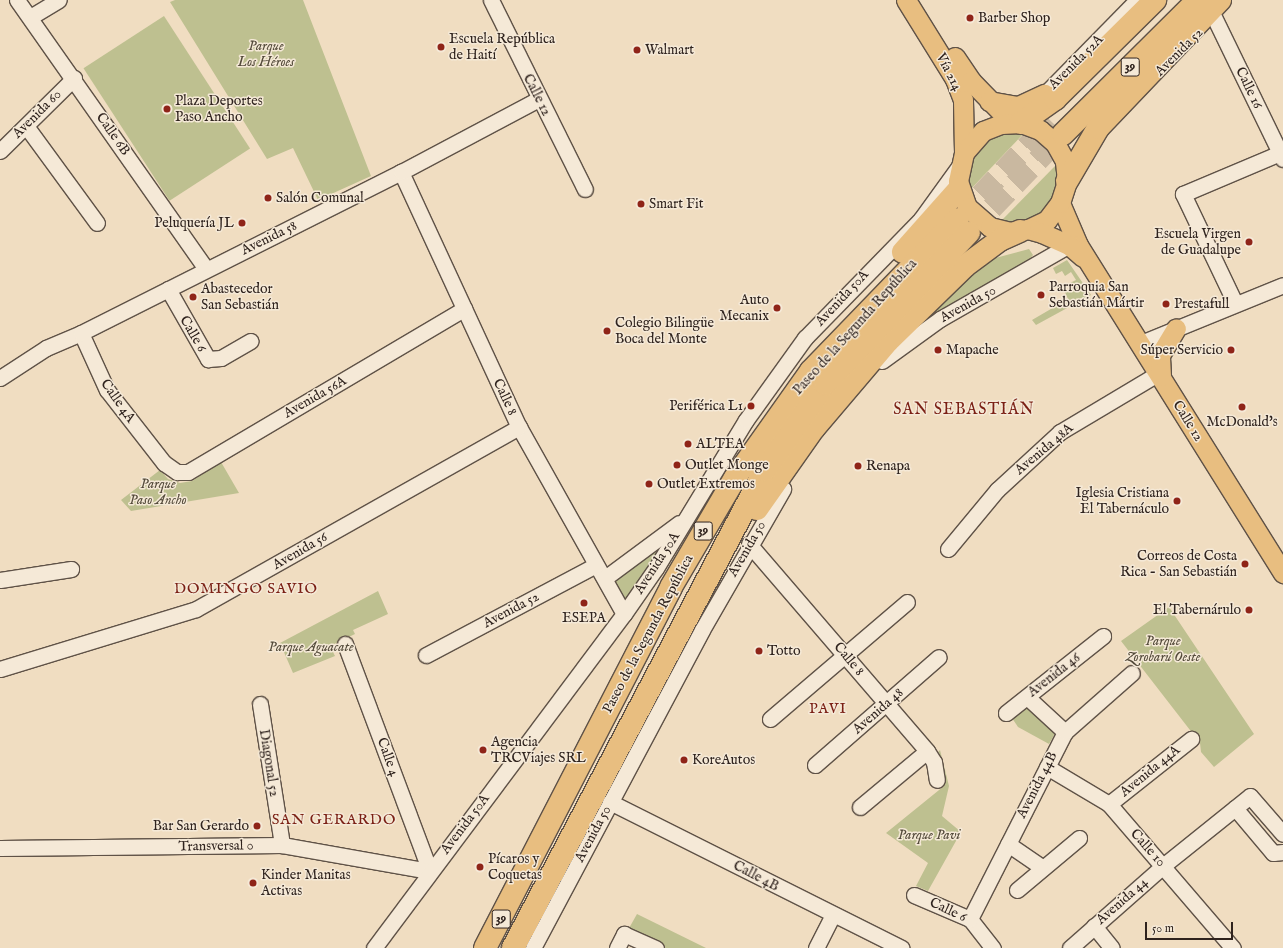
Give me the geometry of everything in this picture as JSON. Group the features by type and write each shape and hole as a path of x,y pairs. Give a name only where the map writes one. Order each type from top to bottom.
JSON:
{"highway":[{"path":"1016,123 1055,99 1155,0"},
{"name":"39","path":"1170,0 1057,127 1198,0"},
{"path":"1067,180 1087,142 1109,114 1217,9"},
{"path":"709,518 730,465 797,368 959,189"},
{"name":"Paseo de la Segunda República","path":"486,948 709,518 753,451 811,371 964,226 825,384 765,470 721,548 513,948"},
{"path":"721,548 761,504 842,391 888,341 965,266 1000,240 1024,230"},
{"path":"474,948 516,890"},
{"path":"518,948 539,899"}],"main road":[{"name":"Vía 214","path":"906,0 955,79 963,100 962,159"},
{"name":"Vía 214","path":"921,0 971,81 989,102 1016,123"},
{"path":"989,102 1018,106 1044,94"},
{"path":"1016,123 1040,130 1055,143 1065,161 1067,180 1060,204 1047,220 1024,230 1000,230 981,222 967,208 959,189 962,159 983,131 1016,123"},
{"name":"Calle 12","path":"1060,204 1078,244 1141,342 1283,573"},
{"name":"Calle 12","path":"1024,230 1068,245 1095,269"},
{"path":"1160,375 1160,355 1176,328"}],"street":[{"name":"Calle 6B","path":"17,0 32,16 206,269"},
{"path":"32,16 58,0"},
{"name":"Calle 12","path":"491,0 585,189"},
{"name":"Avenida 52A","path":"1016,123 1137,0"},
{"name":"Avenida 52","path":"1060,204 1095,143 1113,118 1217,9 1231,0"},
{"name":"Calle 16","path":"1217,9 1280,146"},
{"name":"Avenida 60","path":"0,151 74,78"},
{"name":"Avenida 58","path":"0,378 46,348 81,334 206,269 401,172 539,99"},
{"path":"26,126 97,223"},
{"path":"1235,303 1183,194 1280,146"},
{"name":"Avenida 50A","path":"374,948 430,871 624,614 746,420 805,338 921,219 962,159"},
{"name":"Calle 8","path":"401,172 519,427 624,614"},
{"name":"Avenida 50","path":"533,948 749,544 827,422 880,362 940,319 1068,245"},
{"path":"1141,342 1283,285"},
{"name":"Calle 6","path":"168,289 208,359 221,358 250,341"},
{"name":"Avenida 56A","path":"164,463 178,472 188,472 464,309"},
{"name":"Calle 4A","path":"81,334 107,390 164,463"},
{"name":"Avenida 48A","path":"948,549 997,490 1060,432 1160,375"},
{"name":"Avenida 56","path":"0,669 196,609 519,427"},
{"path":"604,578 685,519"},
{"name":"Calle 8","path":"749,544 927,751 934,762 937,780"},
{"name":"Avenida 52","path":"426,655 596,565"},
{"path":"0,580 71,568"},
{"path":"770,719 907,602"},
{"name":"Avenida 46","path":"1006,713 1103,636"},
{"name":"Calle 4","path":"345,644 430,871"},
{"name":"Avenida 48","path":"815,765 940,657"},
{"name":"Avenida 44B","path":"970,919 1065,732 1132,674"},
{"path":"1027,697 1065,732"},
{"name":"Diagonal 52","path":"260,704 282,845"},
{"name":"Avenida 44A","path":"1109,804 1191,739"},
{"path":"860,807 927,751"},
{"name":"Calle 10","path":"1047,767 1109,804 1164,865 1233,948"},
{"name":"Avenida 44","path":"1070,948 1164,865 1250,796 1283,834"},
{"name":"Calle 4B","path":"610,802 832,916 902,948"},
{"path":"1235,808 1272,853 1283,852"},
{"path":"1017,890 1079,838"},
{"path":"1008,844 1043,868"},
{"name":"Transversal 0","path":"0,848 282,845 430,871"},
{"name":"Calle 6","path":"914,895 970,919 993,948"},
{"path":"816,948 832,916"},
{"path":"1094,926 1112,948"},
{"path":"617,948 624,934 656,948"}],"green space":[{"name":"Parque Los Héroes","path":"175,0 303,0 371,176 318,200 293,148 267,159 170,2"},
{"name":"Plaza Deportes Paso Ancho","path":"164,16 250,149 170,201 83,68"},
{"path":"999,132 1025,132 969,191 965,181 972,150"},
{"path":"1056,165 1059,175 1057,192 1038,216 1018,224 1002,220"},
{"path":"1029,249 1033,255 1029,260 911,327 973,264"},
{"path":"1067,260 1091,295 1036,325 1032,320 1068,299 1065,292 1070,289 1068,284 1076,280 1071,272 1065,276 1062,271 1056,274 1053,268"},
{"name":"Parque Paso Ancho","path":"221,462 239,493 131,511 121,500 160,470 168,479 180,483 192,481"},
{"path":"669,539 625,602 613,580"},
{"name":"Parque Aguacate","path":"378,591 388,614 353,630 355,634 330,646 335,656 293,673 280,643"},
{"name":"Parque Zorobarú Oeste","path":"1169,607 1254,734 1214,767 1201,752 1200,743 1121,641"},
{"path":"1026,703 1057,730 1049,744 1018,727 1010,715"},
{"name":"Parque Pavi","path":"940,750 949,786 942,816 961,832 928,891 916,886 928,863 886,833 944,786 940,772 930,761"},
{"path":"637,914 706,948 656,948 628,930"}],"tunnel":[{"path":"958,219 1051,121"},
{"path":"969,232 1063,134"}],"place":[{"name":"Barber Shop","path":"970,18"},
{"name":"Escuela República de Haití","path":"441,47"},
{"name":"Walmart","path":"637,50"},
{"name":"Plaza Deportes Paso Ancho","path":"167,109"},
{"name":"Salón Comunal","path":"268,198"},
{"name":"Smart Fit","path":"641,204"},
{"name":"Peluquería JL","path":"242,223"},
{"name":"Escuela Virgen de Guadalupe","path":"1249,242"},
{"name":"Parroquia San Sebastián Mártir","path":"1041,295"},
{"name":"Abastecedor San Sebastián","path":"193,297"},
{"name":"Prestafull","path":"1166,304"},
{"name":"Auto Mecanix","path":"777,308"},
{"name":"Colegio Bilingüe Boca del Monte","path":"607,331"},
{"name":"Mapache","path":"938,350"},
{"name":"Súper Servicio","path":"1231,350"},
{"name":"Periférica L1","path":"751,406"},
{"name":"McDonald's","path":"1242,407"},
{"name":"ALTEA","path":"688,444"},
{"name":"Outlet Monge","path":"677,465"},
{"name":"Renapa","path":"858,466"},
{"name":"Outlet Extremos","path":"649,484"},
{"name":"Iglesia Cristiana El Tabernáculo","path":"1177,501"},
{"name":"Correos de Costa Rica - San Sebastián","path":"1245,564"},
{"name":"ESEPA","path":"584,603"},
{"name":"El Tabernárulo","path":"1249,610"},
{"name":"Totto","path":"759,651"},
{"name":"Agencia TRCViajes SRL","path":"483,750"},
{"name":"KoreAutos","path":"684,760"},
{"name":"Bar San Gerardo","path":"257,826"},
{"name":"Pícaros y Coquetas","path":"480,867"},
{"name":"Kinder Manitas Activas","path":"253,883"}],"district":[{"name":"SAN SEBASTIÁN","path":"964,410"},
{"name":"DOMINGO SAVIO","path":"246,589"},
{"name":"PAVI","path":"828,709"},
{"name":"SAN GERARDO","path":"334,820"}]}
